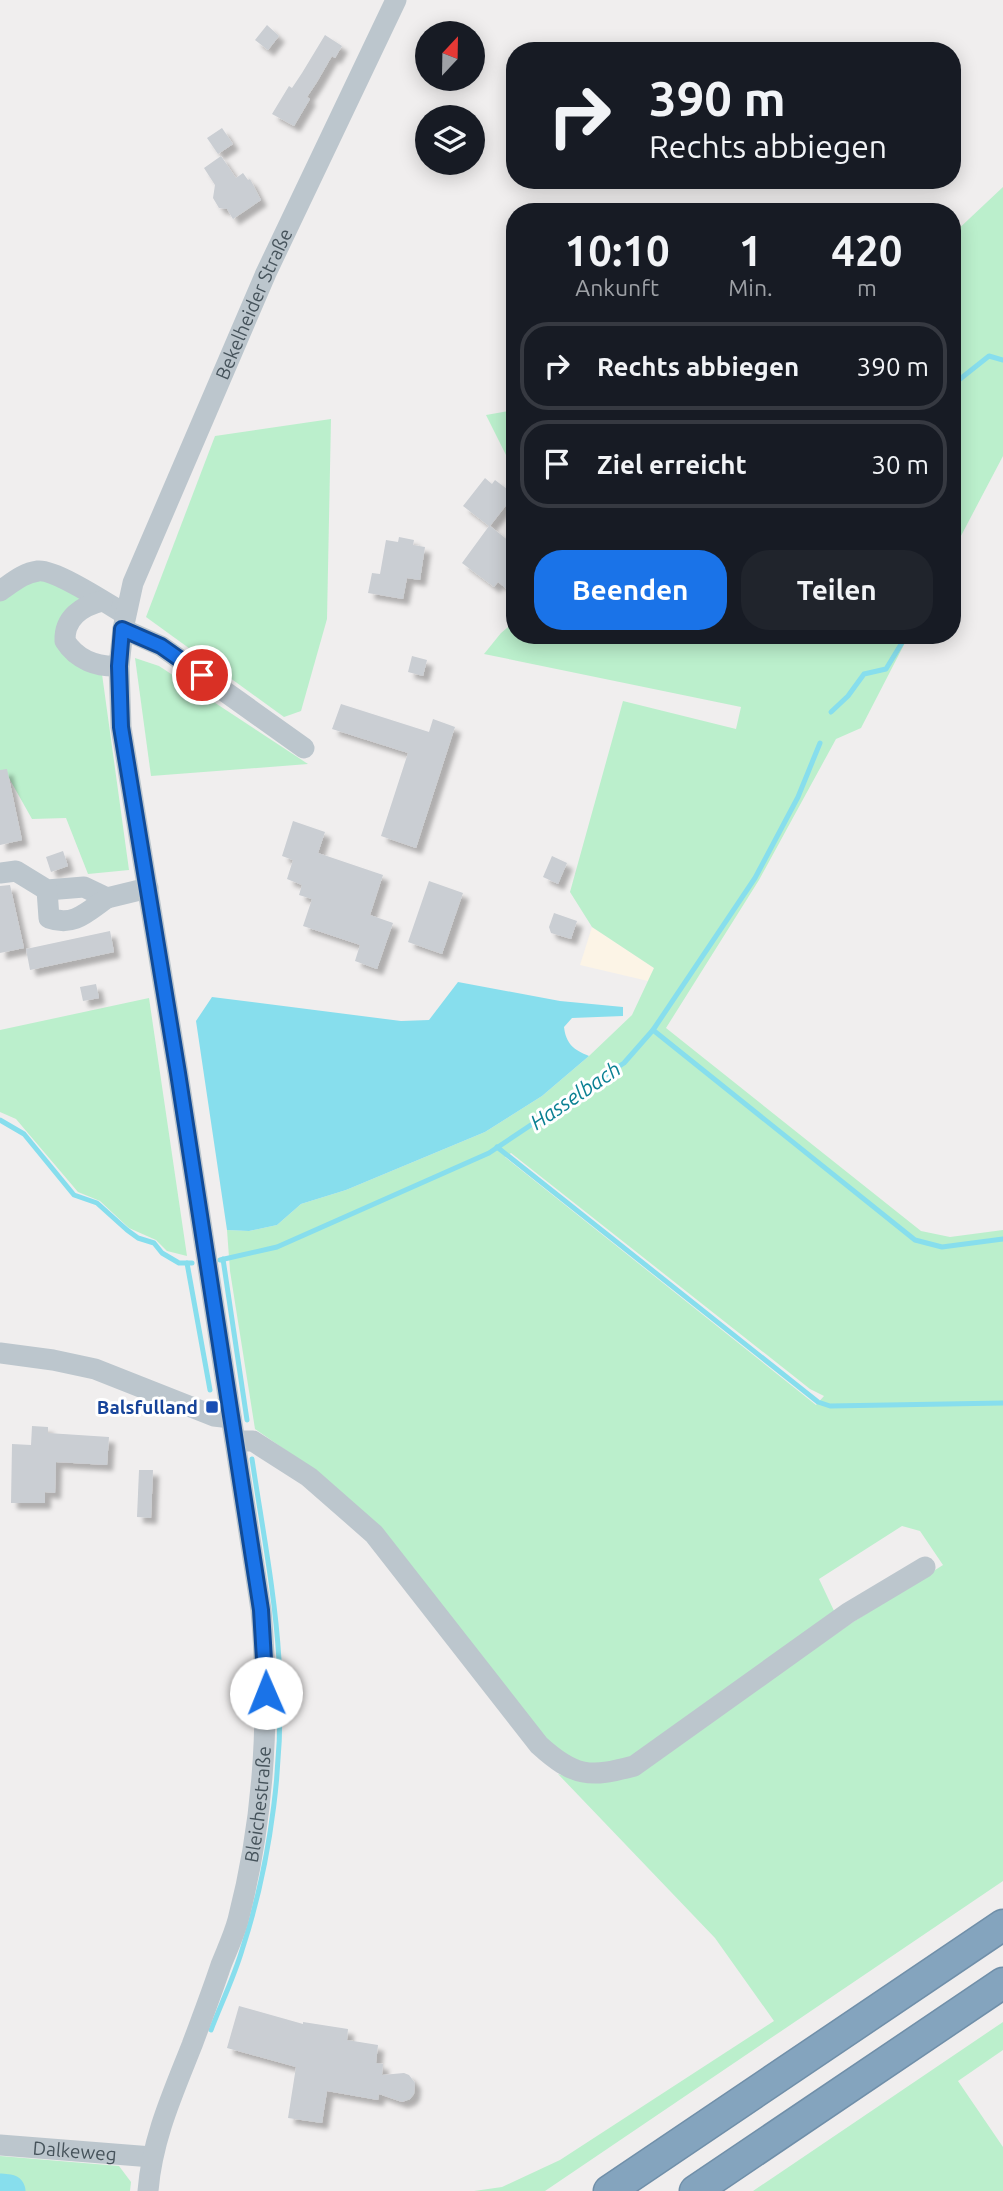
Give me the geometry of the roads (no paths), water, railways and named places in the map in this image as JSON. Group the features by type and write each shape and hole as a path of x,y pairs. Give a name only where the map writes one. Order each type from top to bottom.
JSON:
{"highway":[{"path":"609,2191 1003,1925"},
{"path":"695,2191 1003,1983"}],"street":[{"name":"Bekelheider Straße","path":"124,622 133,583 208,405 266,273 396,0"},
{"path":"0,592 19,577 40,570 62,578 102,601 124,622 304,748"},
{"path":"102,601 89,604 77,612 67,625 65,641 79,657 94,664 119,666"},
{"name":"Bleichestraße","path":"124,622 119,666 121,727 235,1441 261,1610 266,1665 266,1720 260,1784 252,1846 237,1921 163,2116 150,2173"},
{"path":"0,873 16,871 47,890 84,887 107,898"},
{"path":"47,890 49,918 62,923 81,917 107,898 148,888"},
{"path":"0,1353 94,1369 214,1416 231,1418"},
{"path":"235,1441 253,1441 309,1477 374,1534 539,1745 556,1760 590,1774 606,1774 634,1766 848,1613 925,1566"},
{"name":"Dalkeweg","path":"0,2146 150,2173"}],"water":[{"path":"458,982 560,1001 623,1007 623,1016 572,1018 564,1027 567,1038 575,1049 589,1056 542,1096 485,1132 346,1190 301,1204 277,1225 249,1231 227,1230 196,1021 212,997 401,1021 429,1020"}],"waterway":[{"name":"Hasselbach","path":"961,378 989,356 1003,360"},
{"name":"Hasselbach","path":"831,712 848,696 864,674 886,669 901,644"},
{"name":"Hasselbach","path":"220,1260 277,1247 489,1153 624,1063 653,1030 755,878 798,797 820,743"},
{"path":"653,1030 915,1240 942,1247 1003,1239"},
{"name":"Hasselbach","path":"0,1120 24,1134 74,1195 97,1203 127,1230 138,1238 154,1243 162,1253 179,1263 192,1263"},
{"path":"497,1147 818,1402 830,1406 1003,1403"},
{"path":"223,1259 247,1420"},
{"path":"187,1263 210,1390"},
{"path":"211,2030 235,1970 261,1880 274,1807 280,1733 277,1635 252,1459"},
{"path":"0,2190 9,2191"}],"place":[{"name":"Balsfulland","path":"212,1407"}]}
